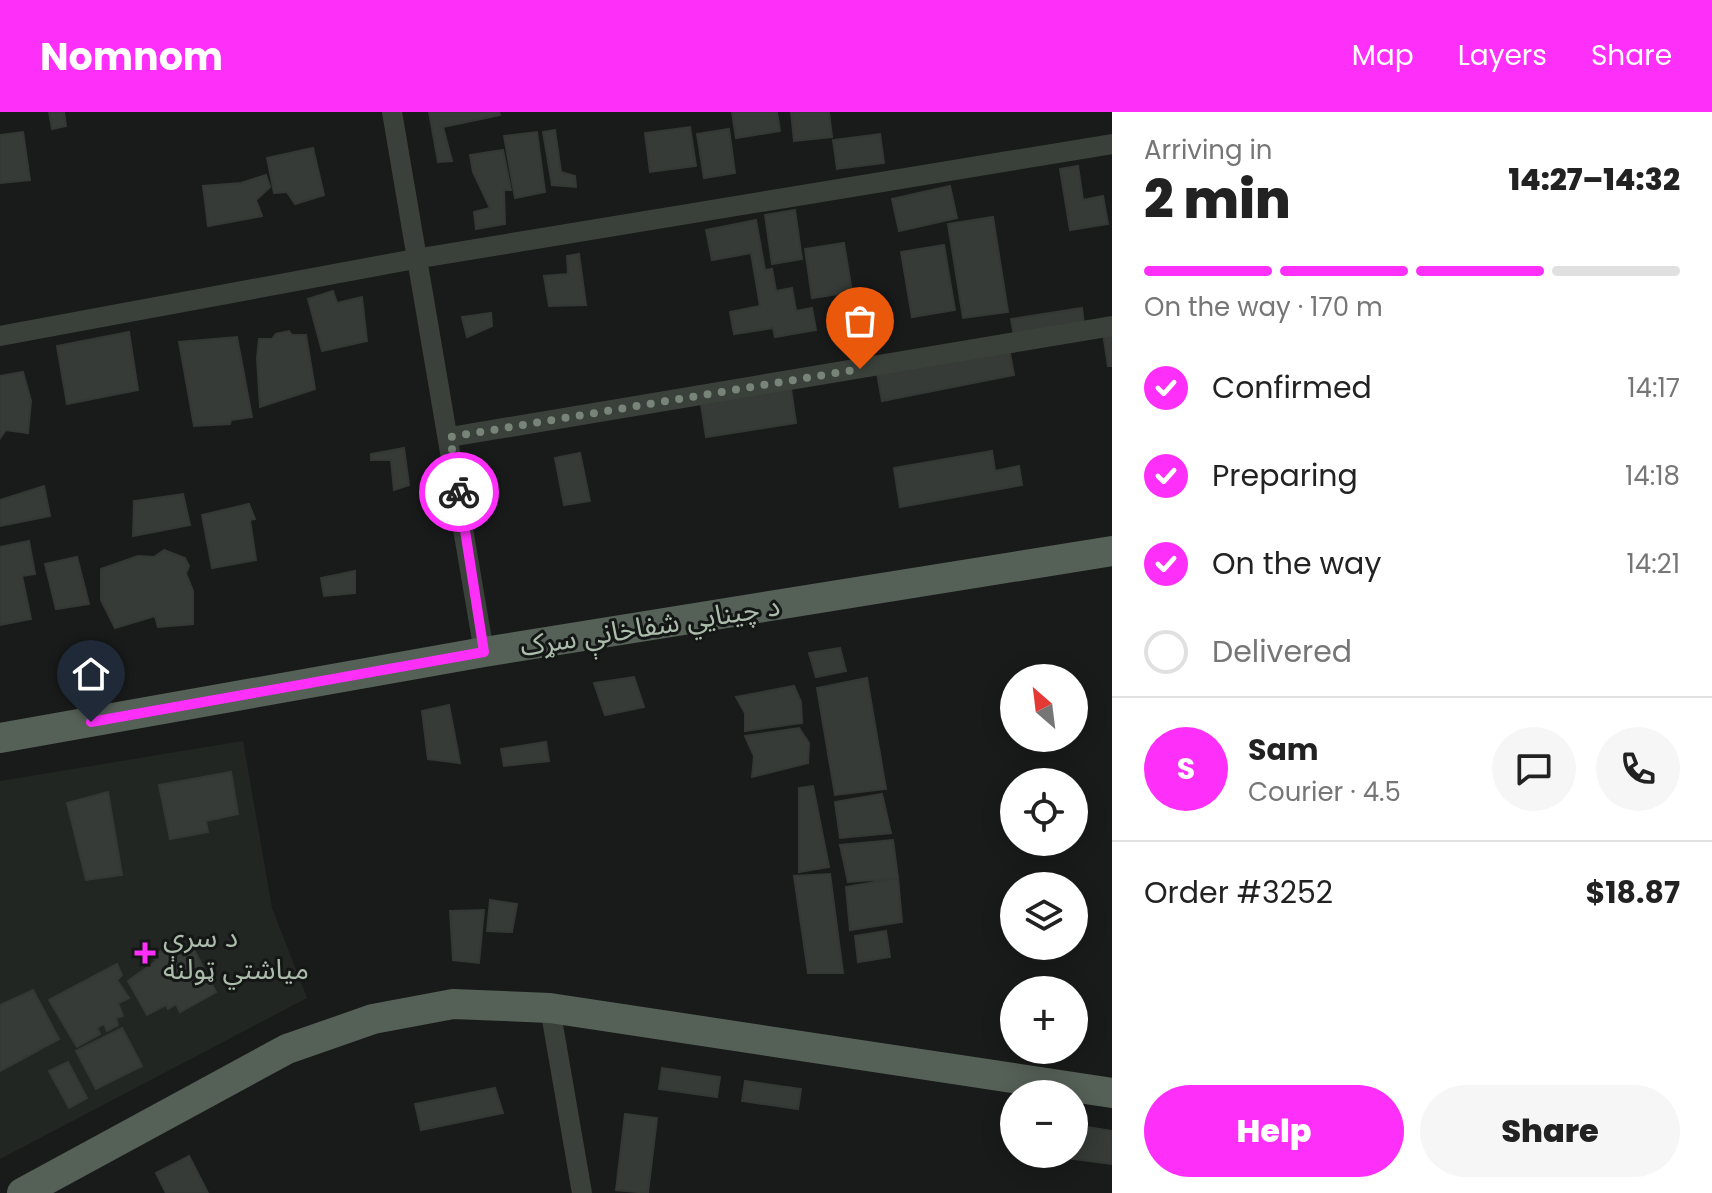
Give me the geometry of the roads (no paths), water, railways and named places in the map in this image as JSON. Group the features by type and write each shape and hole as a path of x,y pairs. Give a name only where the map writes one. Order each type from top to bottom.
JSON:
{"main road":[{"name":"د چينايي شفاخانې سړک","path":"0,738 484,652 1112,551"},
{"path":"22,1193 301,1044 373,1019 453,1004 550,1008 1112,1093"}],"street":[{"path":"392,112 415,259 450,437 484,652"},
{"path":"0,336 415,259 1112,144"},
{"path":"450,437 1112,326"},
{"path":"550,1008 582,1193"}],"place":[{"name":"د سرې مياشتي ټولنه","path":"145,953"}]}
